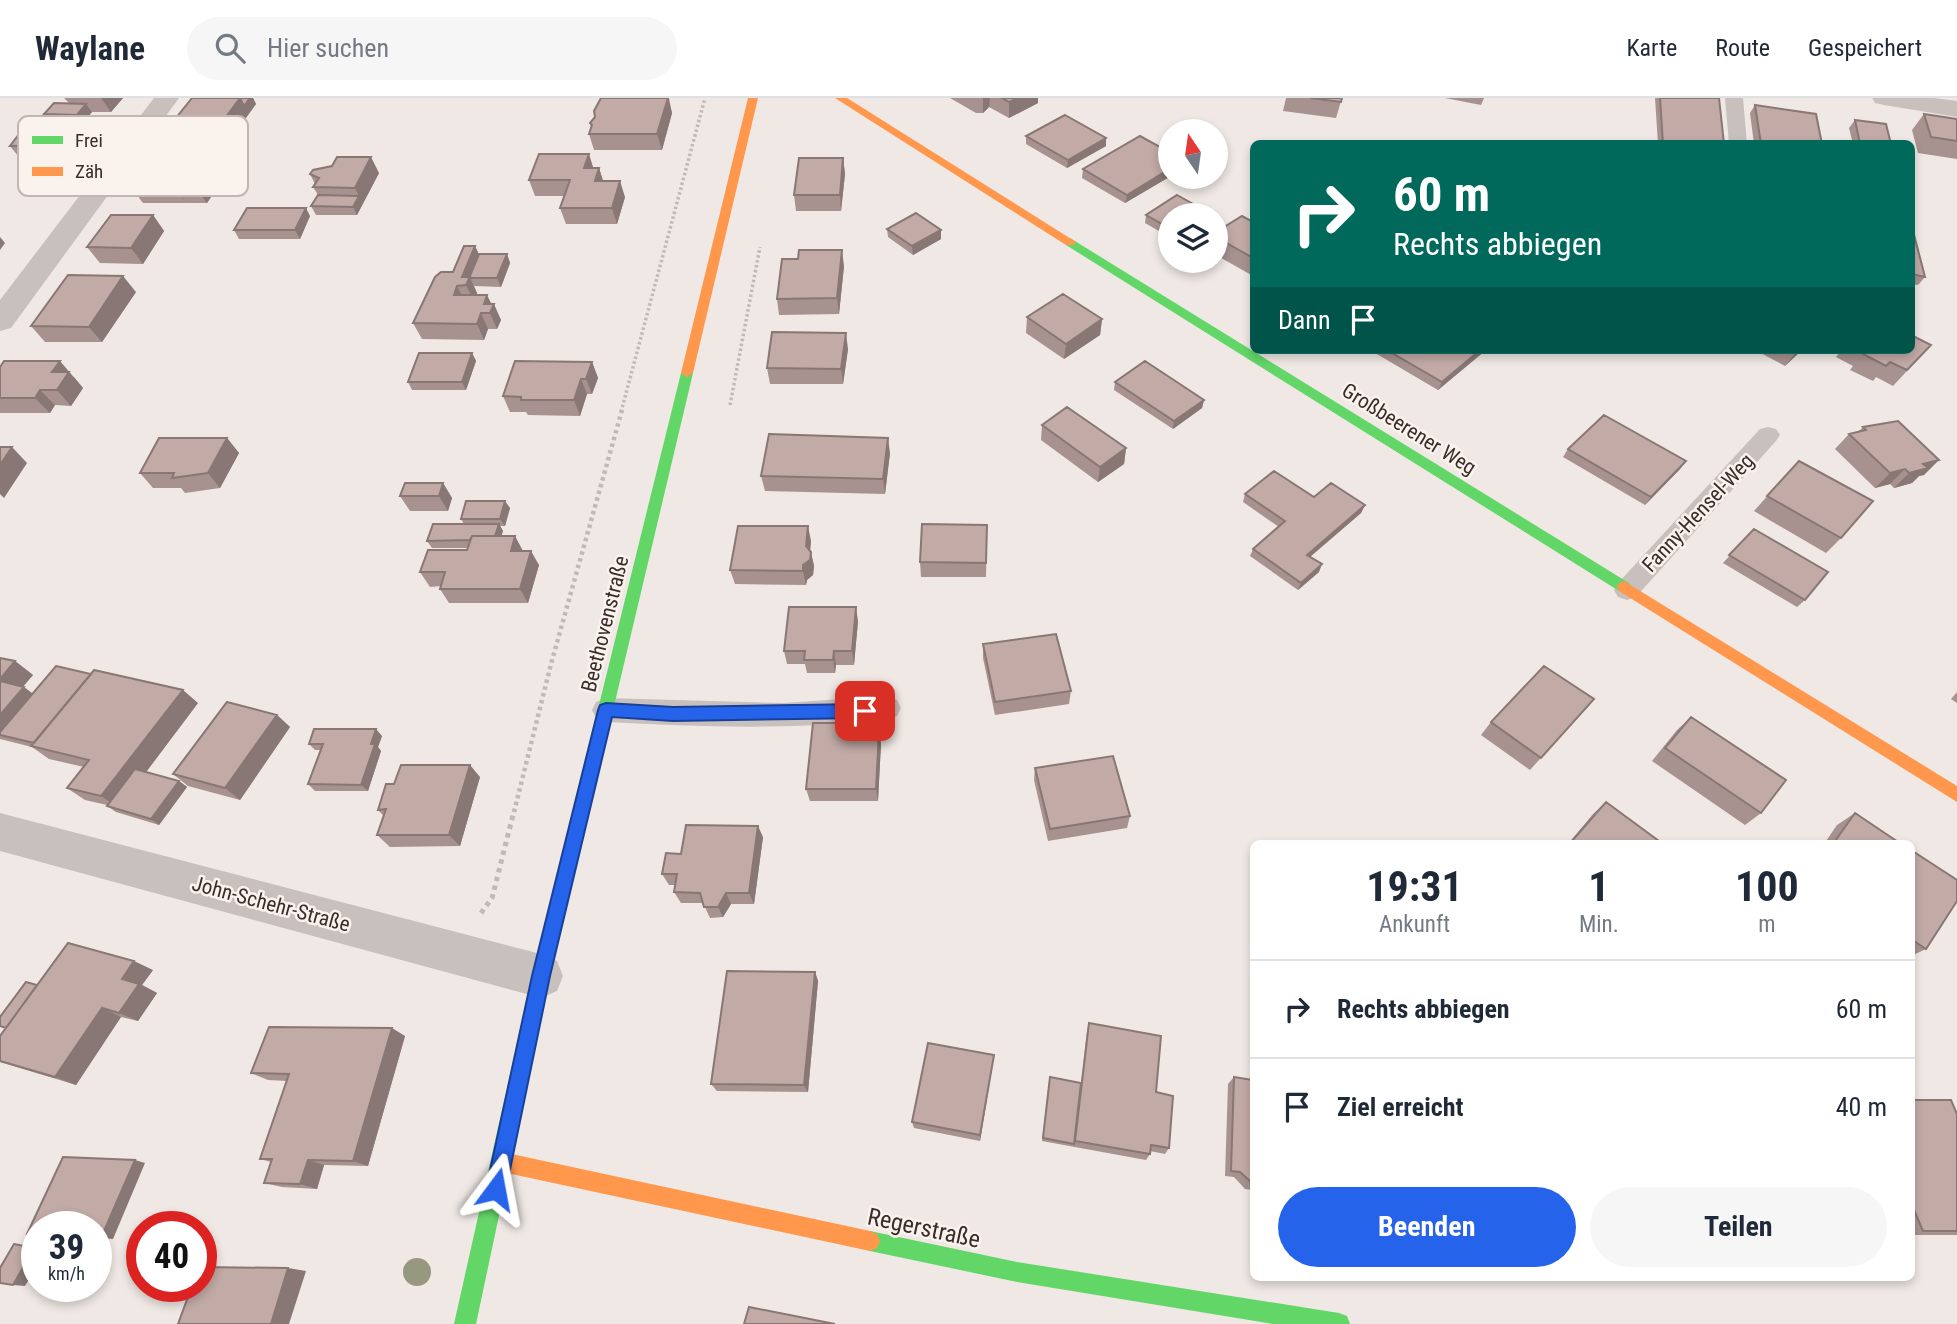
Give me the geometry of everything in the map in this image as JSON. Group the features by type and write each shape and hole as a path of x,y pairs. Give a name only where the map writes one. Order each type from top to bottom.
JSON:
{"street":[{"path":"154,116 167,98"},
{"name":"Beethovenstraße","path":"465,1324 541,976 753,98"},
{"name":"Großbeerener Weg","path":"839,98 1957,795"},
{"path":"1884,98 1957,109"},
{"path":"0,321 94,196"},
{"name":"John-Schehr-Straße","path":"0,832 541,976"},
{"name":"Regerstraße","path":"502,1162 1017,1272 1339,1324"}],"lane":[{"path":"1734,98 1738,140"},
{"name":"Fanny-Hensel-Weg","path":"1627,590 1768,435"},
{"path":"606,710 673,714 823,713 887,708"}],"path":[{"path":"478,918 492,898 551,664 675,220 705,98"},
{"path":"730,405 762,238"}],"building":[{"path":"192,98 240,98 227,116 178,116"},
{"path":"240,98 250,98 244,106"},
{"path":"601,98 668,98 657,134 589,134 592,125 590,123 595,117 594,111"},
{"path":"1002,98 1018,98 1009,102"},
{"path":"1310,98 1342,98 1341,102"},
{"path":"1660,98 1719,98 1724,140 1663,140"},
{"path":"54,103 86,104 77,115 44,114"},
{"path":"1755,105 1816,114 1821,140 1760,140"},
{"path":"1924,114 1957,119 1957,141 1931,137"},
{"path":"1065,115 1106,138 1068,160 1026,136"},
{"path":"1855,120 1886,124 1890,140 1859,140"},
{"path":"18,135 18,146 10,146"},
{"path":"1140,136 1158,146 1158,176 1127,195 1083,169"},
{"path":"539,154 589,154 584,168 599,168 595,181 620,181 612,208 560,208 570,180 529,180"},
{"path":"337,157 371,157 355,188 313,187 319,178 310,174 313,170 332,166"},
{"path":"799,158 843,158 840,195 794,195"},
{"path":"318,195 359,196 353,207 311,206"},
{"path":"1177,195 1191,203 1165,203"},
{"path":"1158,207 1158,222 1146,215"},
{"path":"247,208 306,208 295,230 234,230"},
{"path":"916,213 941,230 912,246 887,229"},
{"path":"111,215 153,215 131,248 87,247"},
{"path":"1242,216 1250,220 1250,256 1228,244 1228,225"},
{"path":"1915,238 1925,277 1915,275"},
{"path":"464,246 475,246 462,277 470,277 466,285 457,286 454,295 487,295 484,304 494,304 490,313 481,313 477,324 413,323 435,277 441,272 453,272"},
{"path":"799,250 842,250 837,298 777,299 782,259 798,259"},
{"path":"479,254 507,254 497,278 469,278"},
{"path":"68,275 123,276 89,327 31,326"},
{"path":"1063,294 1102,319 1066,344 1027,317"},
{"path":"772,332 846,333 841,369 767,368"},
{"path":"1915,337 1931,345 1907,370 1890,362 1886,366 1863,354 1915,354"},
{"path":"419,353 472,353 462,382 408,382"},
{"path":"1394,354 1475,354 1442,382"},
{"path":"4,361 60,361 52,372 69,372 57,390 40,390 35,398 0,398 0,367"},
{"path":"515,361 592,362 586,379 581,379 574,400 521,400 521,397 503,396"},
{"path":"1145,361 1204,400 1174,421 1115,382"},
{"path":"1067,407 1126,448 1100,467 1042,425"},
{"path":"1604,415 1686,461 1651,497 1568,449"},
{"path":"1898,421 1939,460 1923,464 1928,468 1909,473 1905,469 1890,473 1849,434 1866,430 1863,427"},
{"path":"769,434 888,438 883,479 761,476"},
{"path":"159,438 227,438 208,473 172,478 174,473 140,473"},
{"path":"0,447 12,447 0,465"},
{"path":"1799,461 1873,501 1841,538 1767,496"},
{"path":"1274,471 1314,497 1331,483 1365,505 1307,555 1322,564 1301,583 1253,549 1285,521 1245,494"},
{"path":"405,483 443,483 439,496 400,496"},
{"path":"466,501 505,501 500,519 461,519"},
{"path":"433,524 499,524 495,536 472,536 470,540 427,541"},
{"path":"922,524 987,525 986,563 920,562"},
{"path":"738,526 808,526 806,546 811,552 810,560 803,565 803,571 730,570"},
{"path":"1754,529 1828,572 1805,600 1729,555"},
{"path":"472,536 515,536 511,551 531,551 520,589 440,589 445,572 420,572 428,550 467,550"},
{"path":"789,607 856,607 852,651 834,651 833,660 804,660 805,651 784,651"},
{"path":"1056,634 1071,691 995,702 983,644"},
{"path":"0,658 15,661 0,679"},
{"path":"56,666 91,674 34,743 0,735 0,732"},
{"path":"1544,666 1594,699 1541,758 1491,722"},
{"path":"94,670 183,690 101,796 67,788 89,760 31,746"},
{"path":"0,681 24,687 0,715"},
{"path":"227,702 277,715 225,788 173,774"},
{"path":"1691,717 1786,780 1761,813 1665,748"},
{"path":"813,723 849,723 848,731 879,731 876,789 806,789"},
{"path":"314,729 376,729 371,744 375,744 361,785 308,784 323,744 309,744"},
{"path":"1113,756 1130,816 1050,829 1035,768"},
{"path":"401,765 470,765 449,835 377,835 386,809 378,810 386,784 394,784"},
{"path":"135,769 179,781 151,819 107,806"},
{"path":"1606,802 1658,840 1573,840"},
{"path":"1855,813 1895,840 1836,840"},
{"path":"686,825 758,826 749,893 726,893 718,907 704,907 700,893 674,892 677,874 662,874 666,853 681,854"},
{"path":"1915,853 1957,880 1957,901 1926,949 1915,942"},
{"path":"68,943 134,961 122,979 139,984 119,1013 102,1008 55,1077 0,1061 0,1036"},
{"path":"727,971 815,972 804,1085 711,1084"},
{"path":"26,982 37,985 6,1028 0,1026 0,1017"},
{"path":"1089,1023 1161,1036 1156,1092 1173,1096 1169,1148 1151,1145 1150,1154 1075,1141"},
{"path":"269,1027 392,1028 353,1161 308,1160 300,1184 264,1183 272,1159 260,1159 289,1074 251,1073"},
{"path":"928,1043 994,1055 980,1135 912,1122"},
{"path":"1050,1077 1081,1083 1074,1144 1043,1138"},
{"path":"1234,1077 1250,1080 1250,1181 1240,1172 1231,1171"},
{"path":"1915,1100 1951,1100 1957,1114 1957,1231 1923,1231 1915,1212"},
{"path":"63,1157 135,1160 112,1213 38,1211"},
{"path":"14,1244 21,1245 21,1271 13,1285 0,1283 0,1268"},
{"path":"217,1267 288,1268 271,1324 178,1324 186,1302 217,1302"},
{"path":"749,1307 835,1324 744,1324"}],"traffic: fast":[{"path":"1070,242 1624,587"},
{"path":"465,1324 541,976 687,373"},
{"path":"870,1241 1017,1272 1339,1324"}],"traffic: slow":[{"path":"687,373 753,98"},
{"path":"840,98 1070,242"},
{"path":"1624,587 1957,795"},
{"path":"502,1162 870,1241"}],"route":[{"path":"496,1189 541,976 606,710 673,714 865,711"}]}
